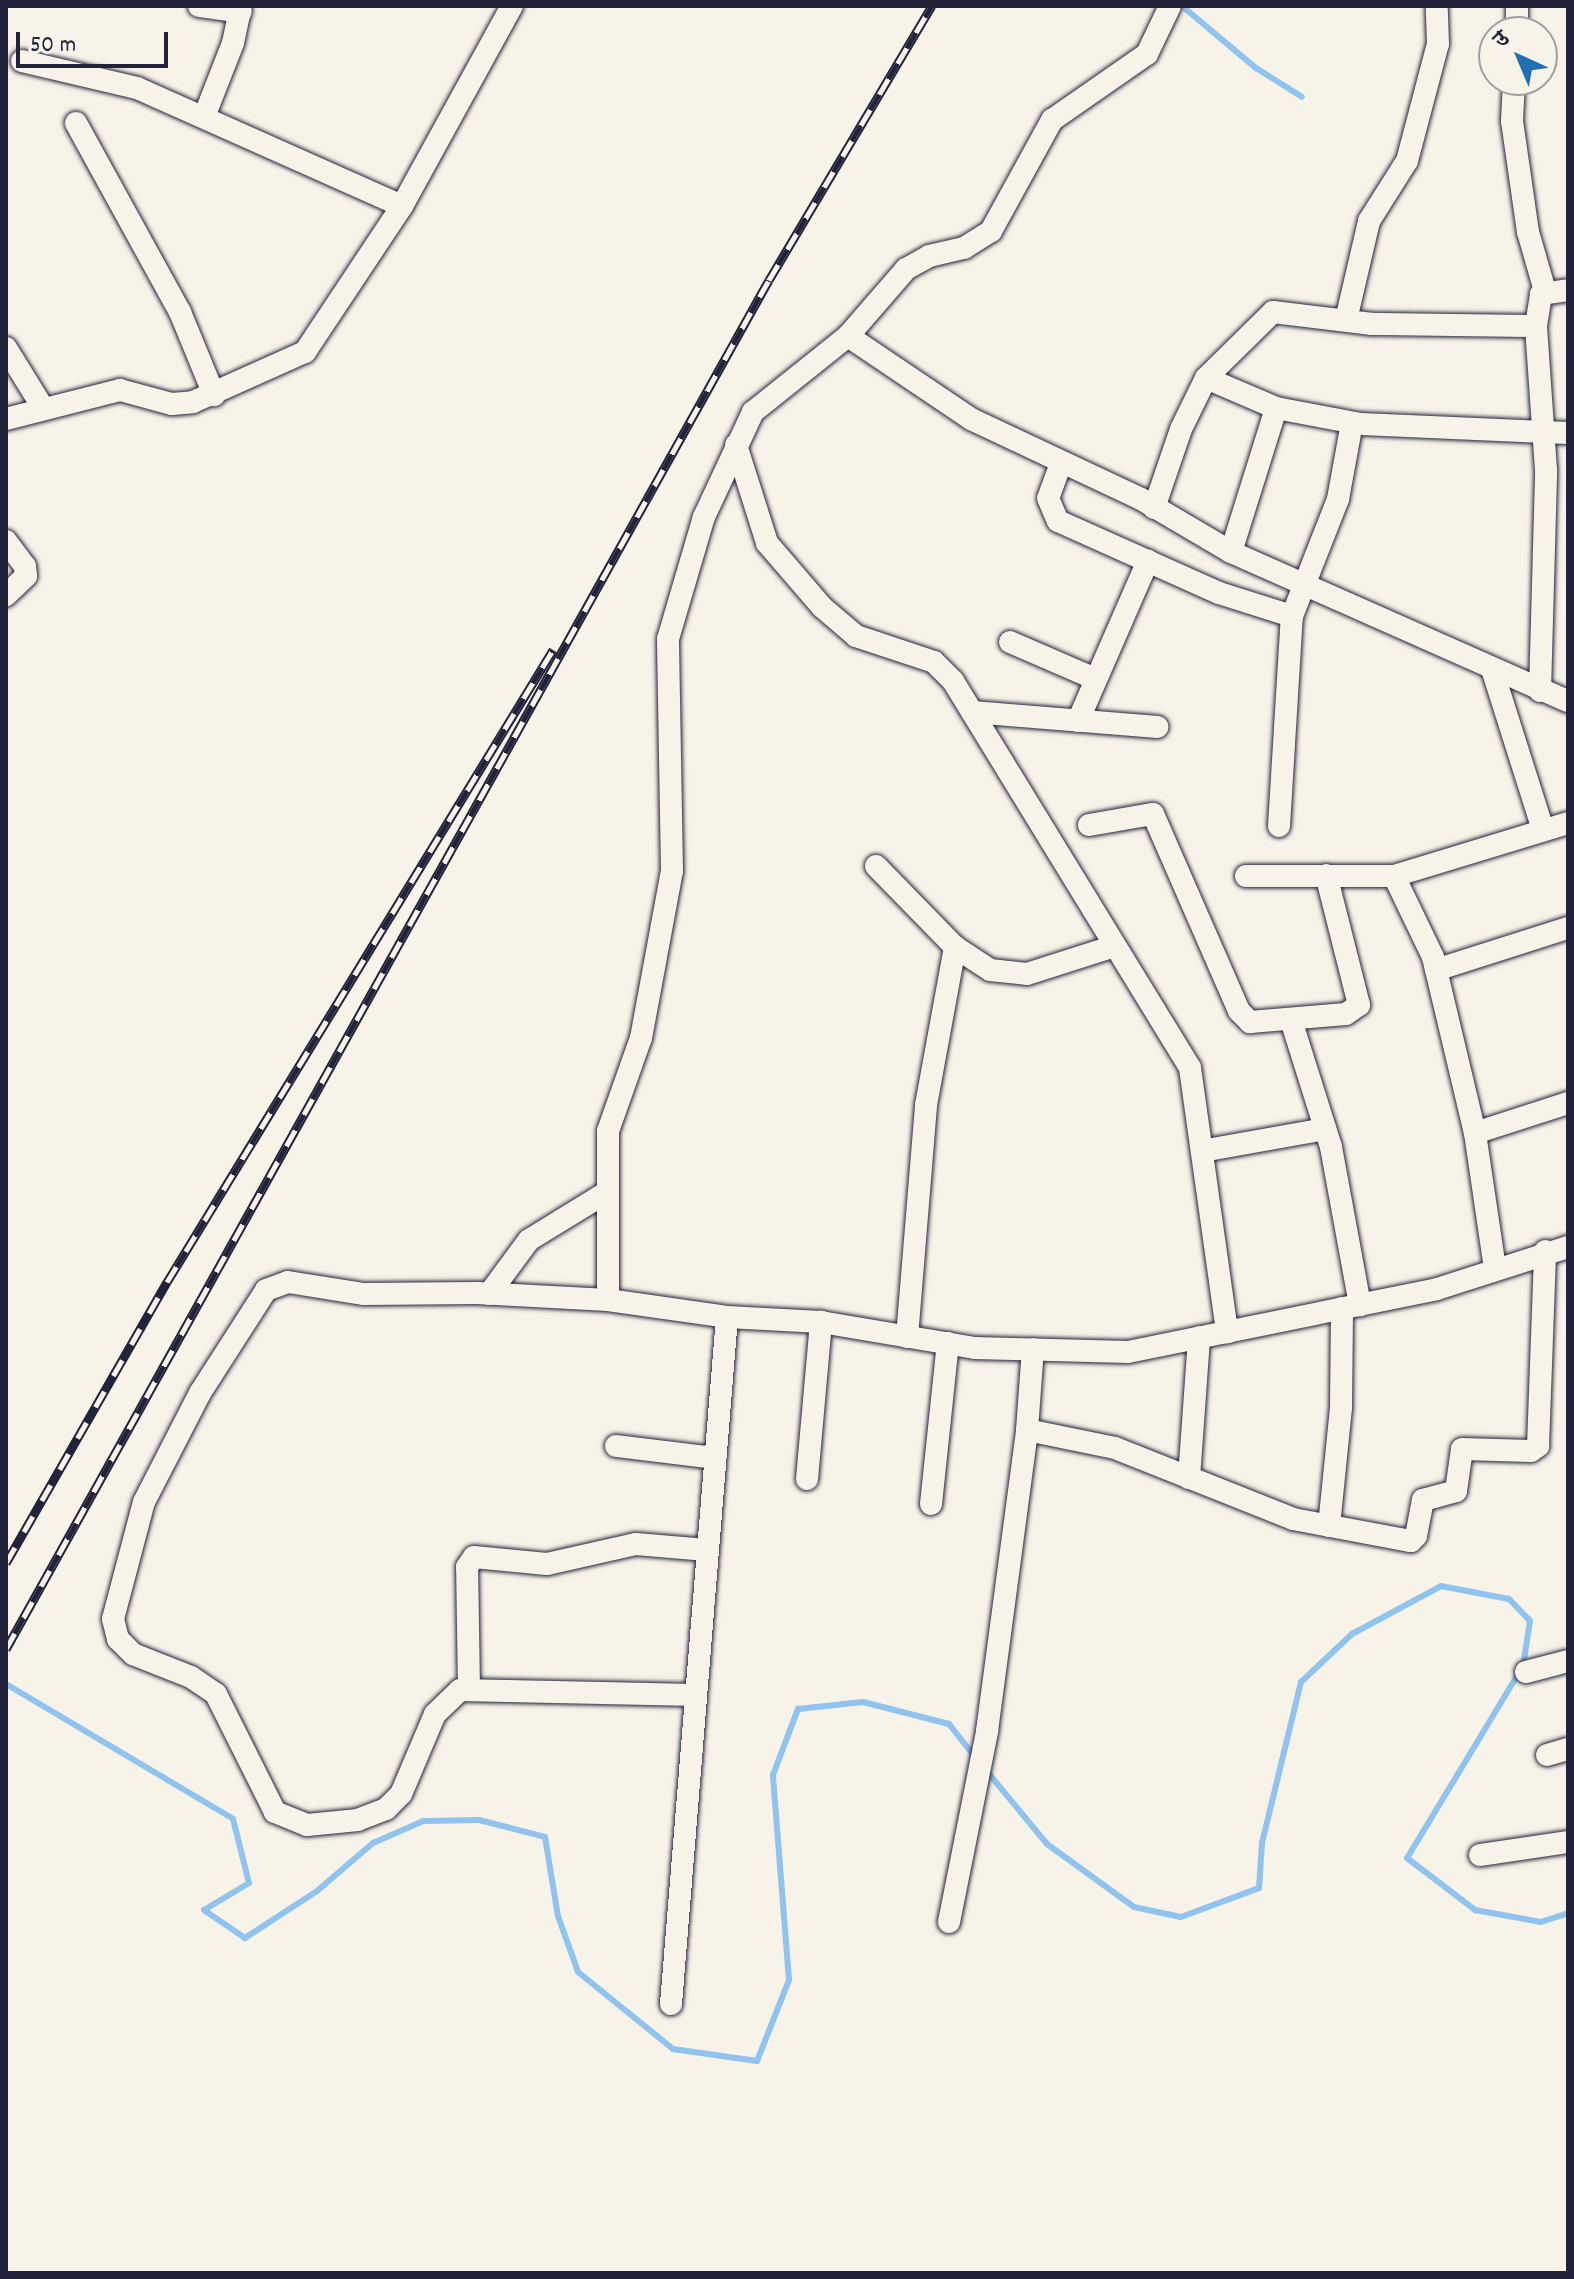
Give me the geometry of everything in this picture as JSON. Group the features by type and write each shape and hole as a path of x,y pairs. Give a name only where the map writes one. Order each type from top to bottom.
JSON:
{"street":[{"path":"199,6 241,9 204,117"},
{"path":"6,419 120,390 183,404 214,395 297,358 314,343 402,206 512,6"},
{"path":"1346,320 1369,221 1407,161 1438,44 1437,6"},
{"path":"608,1300 608,1131 641,1038 672,871 674,791 667,659 672,618 704,517 736,445 769,395 848,336 906,269 929,256 964,248 991,231 1052,120 1073,101 1134,66 1147,54 1169,10"},
{"path":"22,61 118,81 402,206"},
{"path":"1513,96 1512,121 1526,218 1545,291 1536,326 1544,429 1540,691"},
{"path":"76,123 180,312 214,395"},
{"path":"1545,291 1568,290"},
{"path":"1154,508 1181,429 1206,378 1273,312 1346,320 1536,326"},
{"path":"848,336 971,419 1154,508 1231,552 1568,701"},
{"path":"6,348 43,408"},
{"path":"1206,378 1276,408 1352,423 1426,429 1544,429 1568,433"},
{"path":"1231,552 1276,408"},
{"path":"1279,826 1292,616 1343,481 1352,423"},
{"path":"736,445 762,531 779,560 856,636 941,667 972,712 1190,1068 1227,1332"},
{"path":"1061,463 1048,498 1054,516 1230,597 1292,616"},
{"path":"6,541 25,566 26,576 6,595"},
{"path":"1078,721 1093,678 1148,561"},
{"path":"1010,642 1093,678"},
{"path":"1492,669 1543,830"},
{"path":"972,712 1157,727"},
{"path":"1089,825 1153,814 1239,1011 1250,1022 1346,1014 1359,1005 1326,875"},
{"path":"1246,876 1394,876 1568,823"},
{"path":"876,866 955,947 985,968 1014,975 1115,946"},
{"path":"1394,876 1436,970 1475,1133 1495,1269"},
{"path":"1436,970 1568,928"},
{"path":"907,1337 918,1171 955,947"},
{"path":"1291,1020 1325,1129 1351,1306 1329,1526"},
{"path":"1475,1133 1568,1103"},
{"path":"1202,1151 1325,1129"},
{"path":"489,1294 529,1240 607,1192"},
{"path":"696,1695 469,1689 454,1693 442,1704 401,1794 386,1809 358,1820 292,1822 275,1812 261,1793 216,1694 191,1677 125,1648 113,1619 144,1502 200,1393 266,1290 288,1282 364,1294 489,1294 608,1300 727,1317 821,1322 948,1343 1128,1352 1437,1289 1545,1251 1568,1247"},
{"path":"1027,1430 1115,1448 1293,1519 1411,1541 1416,1536 1423,1500 1456,1491 1462,1449 1536,1449 1545,1251"},
{"path":"671,2004 727,1317"},
{"path":"807,1479 821,1322"},
{"path":"1189,1478 1199,1337"},
{"path":"931,1504 948,1343"},
{"path":"949,1922 987,1731 1027,1430 1033,1349"},
{"path":"616,1446 715,1458"},
{"path":"469,1689 467,1567 474,1557 547,1564 636,1544 707,1550"},
{"path":"1526,1672 1568,1661"},
{"path":"1480,1855 1568,1842"}],"waterway":[{"path":"1182,6 1256,68 1302,97"},
{"path":"985,1769 1047,1844 1134,1907 1181,1917 1259,1888 1262,1843 1301,1682 1352,1634 1441,1586 1509,1599 1530,1621 1523,1666 1407,1858 1475,1910 1541,1922 1568,1913"},
{"path":"6,1684 233,1819 249,1883 204,1910 245,1938 317,1891 373,1843 423,1821 479,1820 545,1837 558,1916 578,1972 673,2049 757,2061 789,1980 773,1775 798,1709 863,1702 949,1724 975,1757"}],"railway":[{"path":"6,1649 769,280 932,6"},
{"path":"6,1563 167,1282 553,650"}]}
